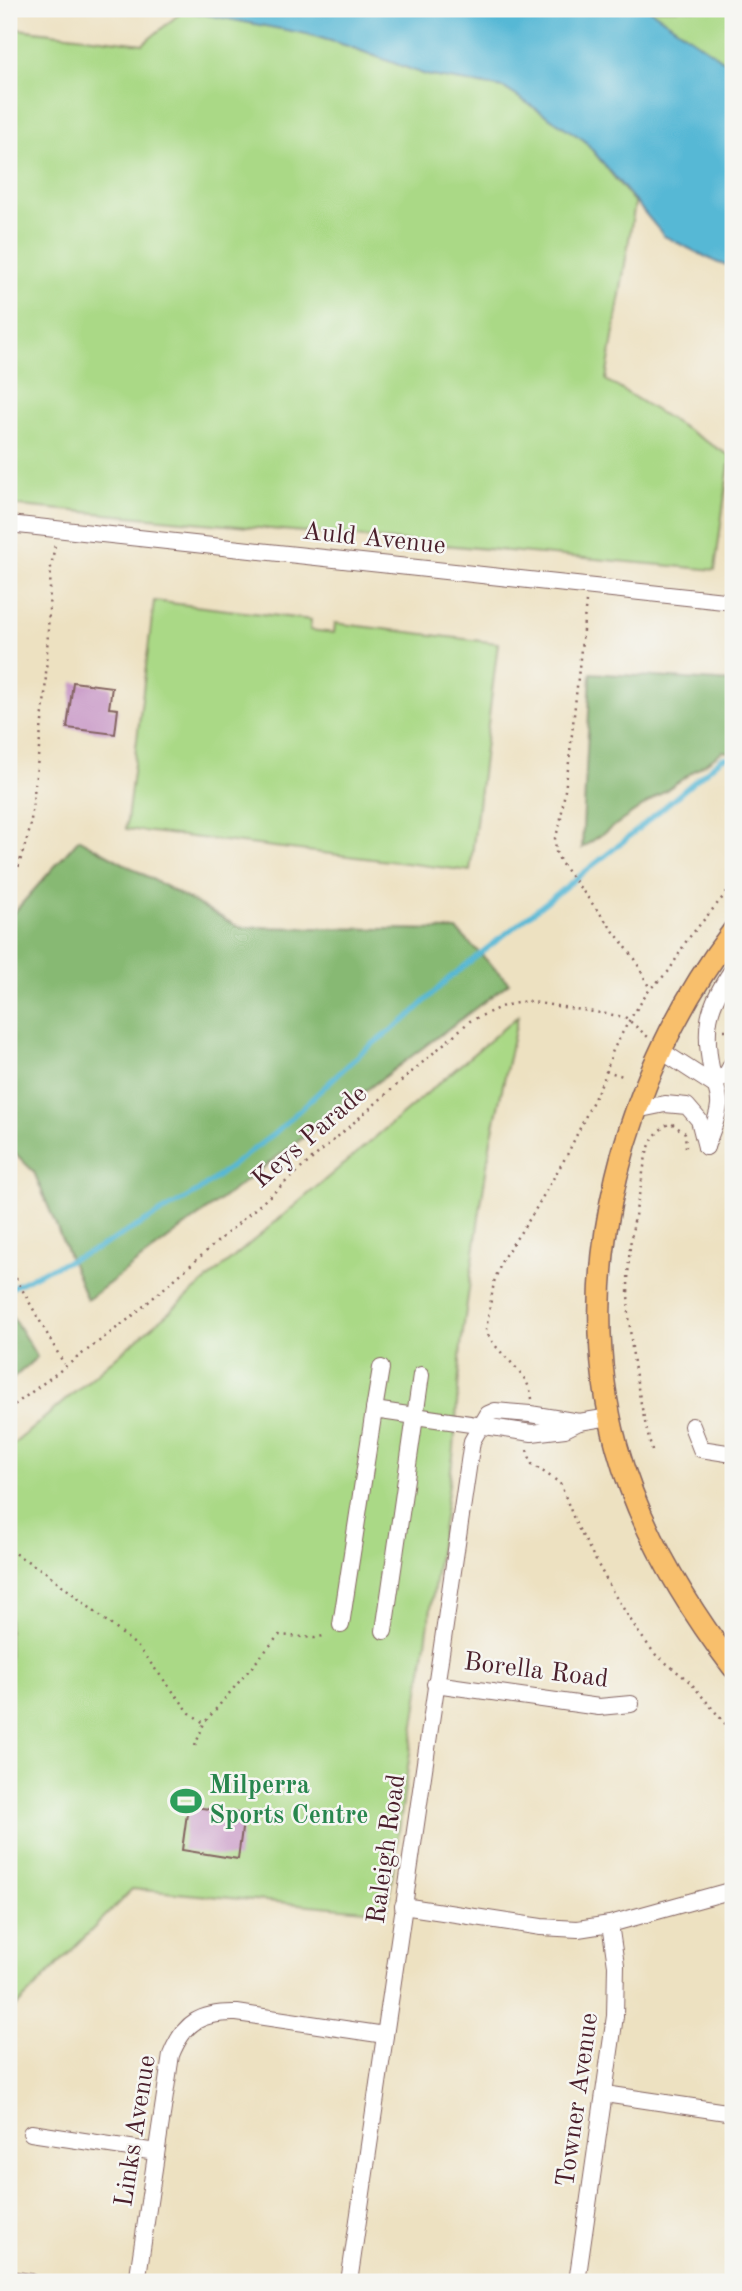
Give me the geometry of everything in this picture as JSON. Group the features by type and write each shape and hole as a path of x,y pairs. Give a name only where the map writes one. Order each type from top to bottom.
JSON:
{"main road":[{"path":"733,931 693,989 660,1050 636,1110 615,1183 606,1233 601,1291 601,1359 610,1418 622,1462 653,1539 692,1608 733,1667"}],"street":[{"name":"Auld Avenue","path":"9,524 733,602"},
{"path":"636,1110 666,1104 687,1106 699,1120 706,1147 719,1109 708,1052 708,1023 717,992 733,969"},
{"path":"660,1050 715,1085"},
{"path":"715,1085 733,1062"},
{"path":"341,1625 381,1368"},
{"path":"384,1631 421,1375"},
{"path":"374,1410 482,1426 488,1414 504,1411 579,1422 610,1418"},
{"name":"Raleigh Road","path":"349,2282 471,1449 475,1435 482,1426"},
{"path":"692,1426 701,1449 733,1454"},
{"name":"Borella Road","path":"435,1684 578,1705 599,1707 631,1704"},
{"path":"403,1906 552,1928 578,1929 610,1924 733,1890"},
{"name":"Towner Avenue","path":"582,2282 617,1999 616,1965 610,1924"},
{"name":"Links Avenue","path":"137,2282 171,2055 186,2028 199,2018 215,2013 237,2013 385,2035"},
{"path":"605,2094 733,2113"},
{"path":"31,2133 156,2152"},
{"path":"9,2279 30,2282"}],"path":[{"path":"9,877 18,868 30,829 45,695 51,567 57,529"},
{"path":"586,604 569,762 560,825 555,838 556,852 561,863 635,959 650,989"},
{"path":"530,1407 531,1391 525,1378 487,1334 486,1325 494,1282 503,1258 531,1217 568,1153 613,1050 630,1019 650,989 669,971 687,940 733,885"},
{"name":"Keys Parade","path":"9,1409 130,1318 470,1021 503,1006 526,1001 630,1019"},
{"path":"630,1019 660,1050"},
{"path":"606,1071 626,1077"},
{"path":"652,1451 635,1376 631,1325 631,1241 652,1138 660,1128 671,1123 685,1133 686,1148"},
{"path":"9,1266 65,1365"},
{"path":"527,1450 532,1464 560,1483 576,1524 614,1594 655,1654 690,1682 733,1733"},
{"path":"9,1550 47,1573 138,1646 190,1713 204,1723"},
{"path":"195,1746 204,1723 279,1635 315,1638 326,1635 340,1636 341,1625"}],"green space":[{"path":"649,9 733,9 733,67 659,16"},
{"path":"184,10 308,34 426,75 504,88 584,140 635,203 606,380 730,456 715,570 9,505 9,28 143,44"},
{"path":"154,601 311,620 310,630 334,633 335,623 498,643 470,871 126,829"},
{"path":"591,673 733,682 733,753 723,751 582,848"},
{"path":"79,839 239,927 457,930 509,983 87,1300 34,1172 9,1147 9,918"},
{"name":"Milperra Sports Centre","path":"518,1016 491,1140 479,1217 461,1346 454,1449 387,1912 132,1889 9,2014 9,1448"},
{"path":"9,1311 37,1357 9,1382"}],"water":[{"path":"176,9 649,9 733,67 733,266 718,263 664,236 584,140 504,88 426,75 307,34"}],"building":[{"path":"73,682 112,687 109,708 118,709 115,734 67,728"},
{"path":"188,1806 244,1814 238,1859 182,1850"}],"waterway":[{"path":"9,1289 97,1249 197,1192 275,1133 362,1052 409,1017 448,979 624,841 722,758 733,757"}],"place":[{"name":"Milperra Sports Centre","path":"186,1801"}]}
